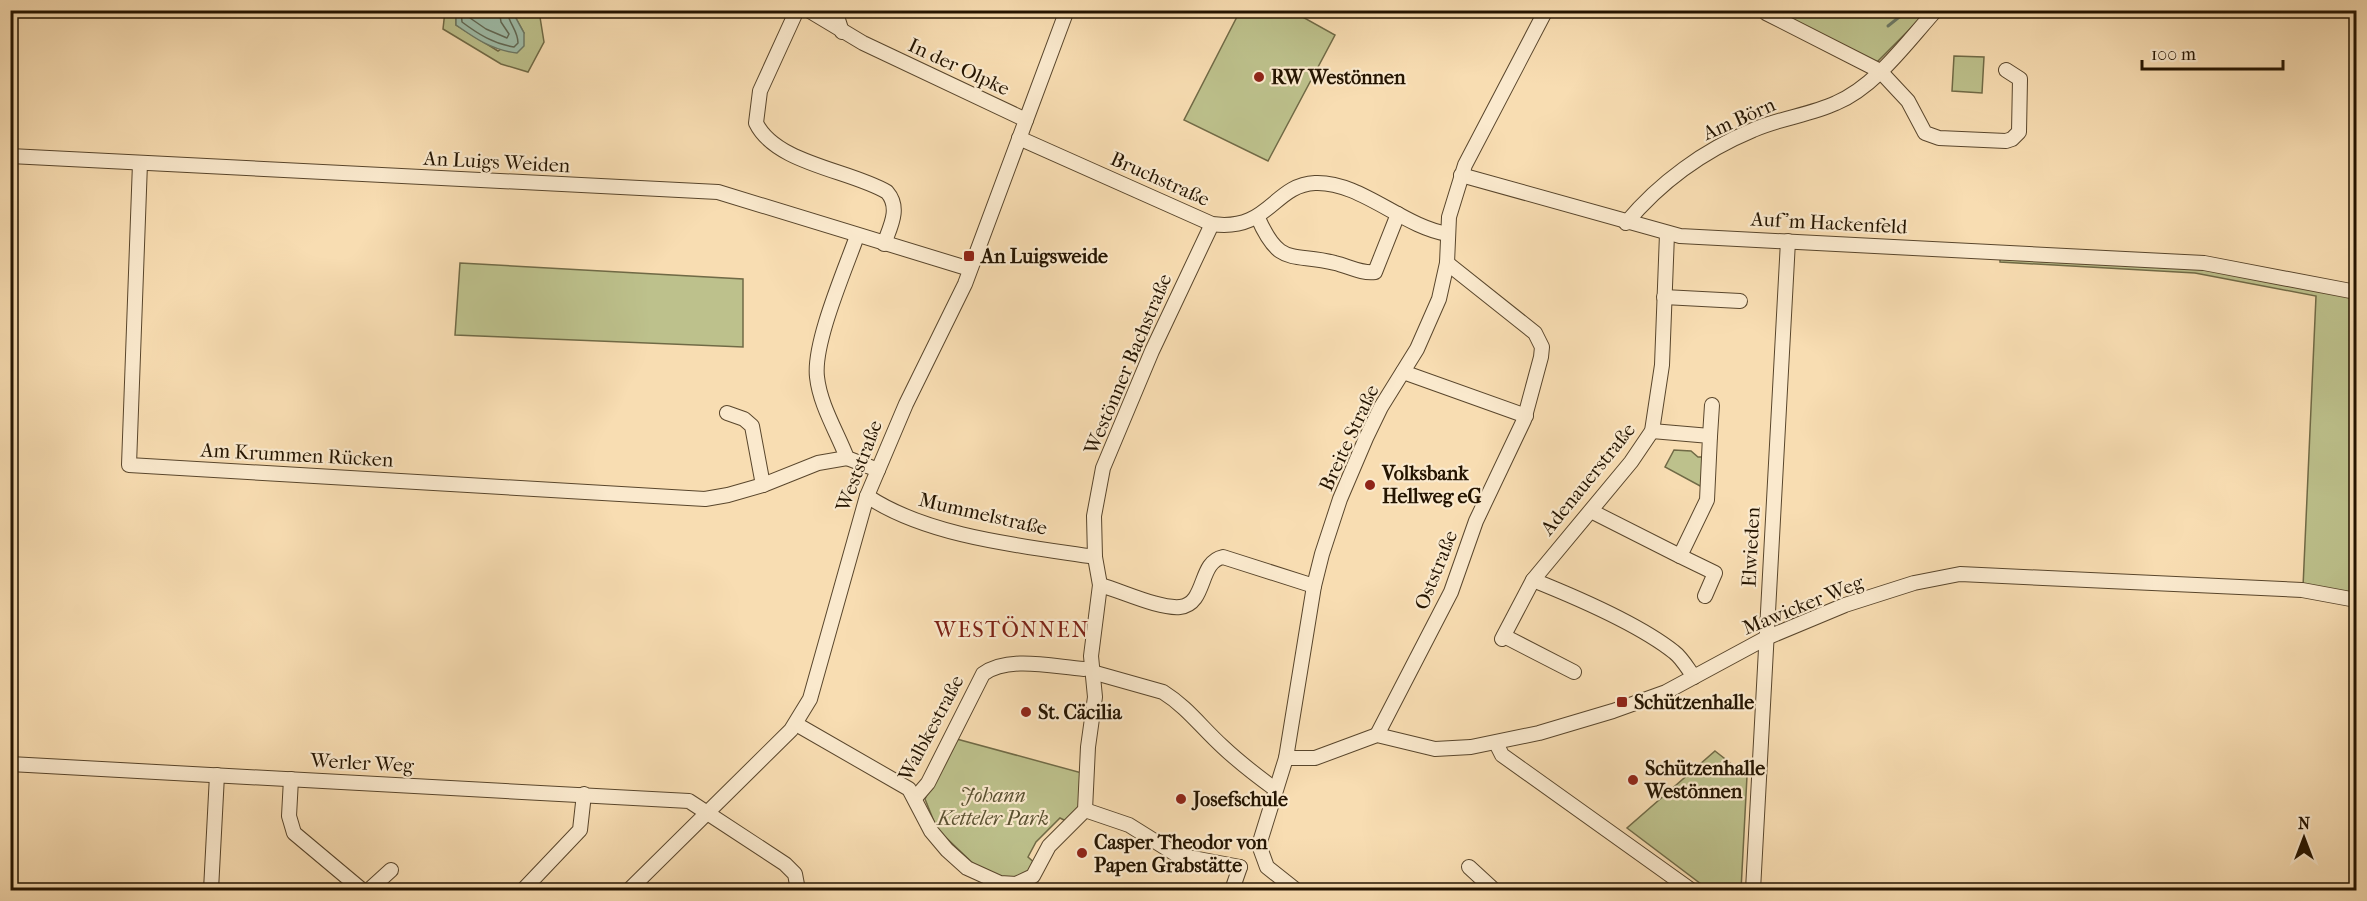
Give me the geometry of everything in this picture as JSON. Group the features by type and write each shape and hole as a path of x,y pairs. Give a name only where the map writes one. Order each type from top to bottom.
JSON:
{"street":[{"path":"797,10 760,91 756,123 768,139 786,151 887,192 892,198 895,211 884,244"},
{"name":"In der Olpke","path":"808,10 842,32 1026,120"},
{"path":"835,10 842,32"},
{"name":"Weststraße","path":"629,891 796,724 810,699 867,496 906,404 970,269 1067,10"},
{"name":"Breite Straße","path":"1261,858 1259,845 1286,758 1314,586 1344,489 1381,407 1417,350 1432,315 1447,263 1449,217 1461,175 1546,10"},
{"name":"Am Börn","path":"1626,223 1665,183 1699,158 1754,129 1837,103 1880,71 1936,10"},
{"path":"1766,13 1880,71 1908,101 1925,133 1939,138 2006,141 2019,132 2020,79 2006,70"},
{"name":"Bruchstraße","path":"1019,138 1212,224 1231,225 1258,218 1290,191 1314,183 1329,184 1398,214 1429,231 1448,234"},
{"name":"An Luigs Weiden","path":"10,156 718,192 970,269"},
{"name":"Am Krummen Rücken","path":"140,163 129,465 705,499 728,495 763,484 818,463 847,458"},
{"name":"Auf'm Hackenfeld","path":"1461,175 1667,234 2204,263 2356,292"},
{"path":"1258,218 1271,242 1286,256 1332,262 1368,273 1375,272 1398,214"},
{"name":"Westönner Bachstraße","path":"1085,810 1088,747 1095,697 1088,670 1100,585 1095,557 1094,516 1110,449 1152,351 1212,224"},
{"name":"Adenauerstraße","path":"1574,672 1503,637 1533,580 1557,548 1591,511 1652,431 1662,365 1667,234"},
{"path":"857,236 825,330 816,369 828,414 847,458 878,470"},
{"name":"Elwieden","path":"1753,891 1788,240"},
{"name":"Oststraße","path":"1377,735 1451,592 1476,521 1526,416 1537,381 1541,357 1540,340 1535,333 1447,263"},
{"path":"1664,297 1740,301"},
{"path":"1403,372 1526,416"},
{"path":"1680,556 1704,511 1707,500 1712,405"},
{"path":"727,413 744,419 752,426 763,484"},
{"path":"1652,431 1710,435"},
{"name":"Mummelstraße","path":"867,496 892,513 984,539 1095,557"},
{"path":"1591,511 1715,573 1705,596"},
{"path":"1100,585 1162,605 1180,607 1194,600 1212,562 1223,557 1314,586"},
{"name":"Mawicker Weg","path":"1377,735 1434,749 1496,743 1613,711 1666,692 1766,638 1845,605 1914,583 1960,574 2302,590 2356,600"},
{"path":"1533,580 1560,591 1653,638 1675,652 1694,677"},
{"name":"Walbkestraße","path":"916,797 928,783 983,674 997,666 1012,664 1088,670 1163,692 1194,716 1222,746 1275,789"},
{"path":"796,724 909,789 916,797 931,831 947,850 967,868 1004,884 1016,884 1033,876 1049,846 1085,810 1129,825 1177,855 1240,867 1261,858 1267,867 1296,891"},
{"path":"1286,758 1315,758 1377,735"},
{"path":"1496,743 1502,755 1690,891"},
{"name":"Werler Weg","path":"10,764 689,801 785,864 796,878 798,891"},
{"path":"211,891 217,775"},
{"path":"291,779 289,816 294,833 362,891"},
{"path":"523,891 580,830 584,794"},
{"path":"1232,891 1240,867"},
{"path":"1469,867 1494,891"},
{"path":"369,891 391,870"}],"green space":[{"path":"445,11 456,11 456,25 498,51 524,33 512,11 539,11 544,42 528,72 501,64 443,29"},
{"name":"RW Westönnen","path":"1240,11 1292,11 1335,35 1268,161 1184,120"},
{"path":"1771,11 1928,11 1877,62"},
{"path":"1954,56 1984,57 1982,93 1952,91"},
{"path":"2000,253 2203,265 2356,296 2356,598 2303,587 2316,296 2195,273 2000,262"},
{"path":"460,263 743,279 743,347 455,335"},
{"path":"1674,450 1691,451 1698,457 1704,457 1702,487 1665,467"},
{"name":"Johann Ketteler Park","path":"953,738 1082,773 1082,809 1068,822 1060,818 1036,842 1028,857 1036,864 1023,878 998,878 981,871 937,829 925,799"},
{"path":"1715,751 1747,776 1741,890 1709,890 1627,828"}],"water":[{"path":"456,10 512,11 524,33 524,46 517,53 485,43 456,25"}],"waterway":[{"path":"1888,26 1908,10"}],"place":[{"name":"RW Westönnen","path":"1259,77"},
{"name":"An Luigsweide","path":"969,256"},
{"name":"Volksbank Hellweg eG","path":"1370,485"},
{"name":"Schützenhalle","path":"1622,702"},
{"name":"St. Cäcilia","path":"1026,712"},
{"name":"Schützenhalle Westönnen","path":"1633,780"},
{"name":"Josefschule","path":"1181,799"},
{"name":"Casper Theodor von Papen Grabstätte","path":"1082,853"}],"district":[{"name":"WESTÖNNEN","path":"1012,630"}]}
